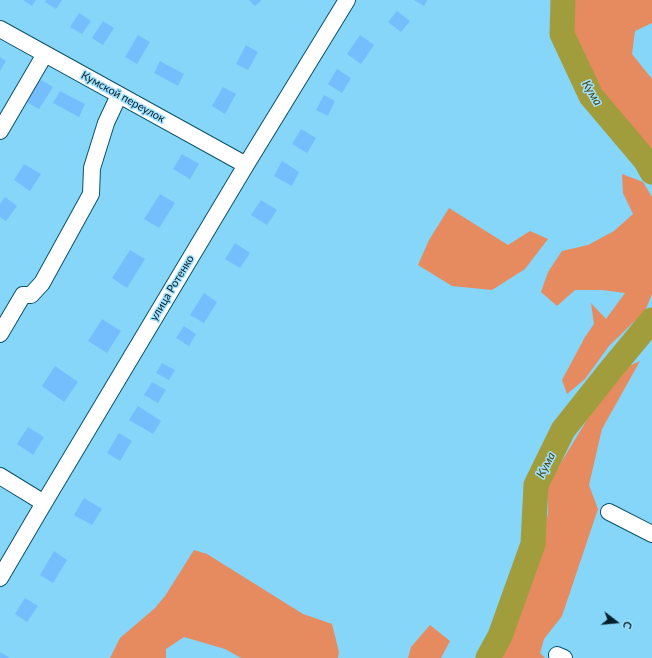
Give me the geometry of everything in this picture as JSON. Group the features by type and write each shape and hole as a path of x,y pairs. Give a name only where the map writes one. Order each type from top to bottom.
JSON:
{"street":[{"name":"улица Ротенко","path":"0,578 246,165 347,0"},
{"name":"Кумской переулок","path":"0,29 246,165"},
{"path":"0,131 45,54"},
{"path":"0,334 23,295 31,295 42,283 91,194 92,168 106,123 119,95"},
{"path":"0,476 44,503"},
{"path":"609,512 652,534"}],"shaded area":[{"path":"573,0 652,0 652,23 635,31 632,54 652,79 652,163 596,95 568,36 570,10"},
{"path":"622,174 643,182 652,197 652,294 645,311 609,346 585,379 567,394 562,380 585,337 594,324 591,303 606,319 625,293 602,290 575,290 557,306 541,292 548,272 562,251 588,245 614,231 633,214 623,193"},
{"path":"449,208 508,245 530,231 548,239 525,269 492,290 452,286 418,265 429,240"},
{"path":"640,361 602,429 589,485 598,509 562,616 544,639 540,653 545,658 500,658 538,555 548,514 548,484 616,372"},
{"path":"194,550 207,554 303,614 332,624 339,652 338,658 241,658 225,649 184,637 166,649 166,658 110,658 120,638 155,608 165,596"},
{"path":"430,625 450,641 441,658 408,658 411,647"}],"building":[{"path":"23,0 36,0 32,6"},
{"path":"46,0 62,0 56,9 45,2"},
{"path":"249,0 262,0 255,6"},
{"path":"414,0 427,0 424,6"},
{"path":"397,11 410,21 401,32 388,22"},
{"path":"79,13 91,21 82,34 70,27"},
{"path":"103,21 114,28 103,45 92,38"},
{"path":"138,35 150,42 137,64 125,57"},
{"path":"360,35 374,45 361,64 347,54"},
{"path":"246,45 258,52 248,70 236,64"},
{"path":"0,57 6,61 0,71"},
{"path":"160,61 184,74 178,86 154,73"},
{"path":"337,69 351,78 342,93 328,84"},
{"path":"36,77 53,87 39,109 23,100"},
{"path":"223,87 236,94 225,114 212,106"},
{"path":"60,91 85,104 79,117 53,103"},
{"path":"324,95 335,101 328,116 316,110"},
{"path":"301,129 316,138 307,153 292,144"},
{"path":"182,154 199,164 190,179 173,169"},
{"path":"282,161 299,172 292,186 274,176"},
{"path":"24,164 41,174 30,191 14,180"},
{"path":"160,194 175,203 159,228 144,219"},
{"path":"5,197 17,206 6,221 0,217 0,204"},
{"path":"261,200 277,210 267,225 251,215"},
{"path":"235,243 250,253 240,268 225,259"},
{"path":"130,250 145,259 127,288 112,278"},
{"path":"204,293 217,302 204,323 190,315"},
{"path":"102,319 121,331 107,353 88,341"},
{"path":"184,326 196,334 189,346 176,338"},
{"path":"162,363 175,370 169,380 156,373"},
{"path":"55,366 78,382 64,402 42,386"},
{"path":"152,382 166,390 158,403 144,395"},
{"path":"138,406 161,421 153,434 129,420"},
{"path":"28,427 44,437 33,455 17,444"},
{"path":"119,433 132,441 120,461 107,453"},
{"path":"84,498 102,509 92,525 74,515"},
{"path":"54,551 67,560 53,583 40,575"},
{"path":"25,598 38,606 27,622 15,614"},
{"path":"0,652 10,658 0,658"}],"waterway":[{"name":"Кума","path":"563,0 562,34 591,96 646,161 652,172"},
{"name":"Кума","path":"488,658 500,636 533,544 536,485 563,430 652,320"}]}
